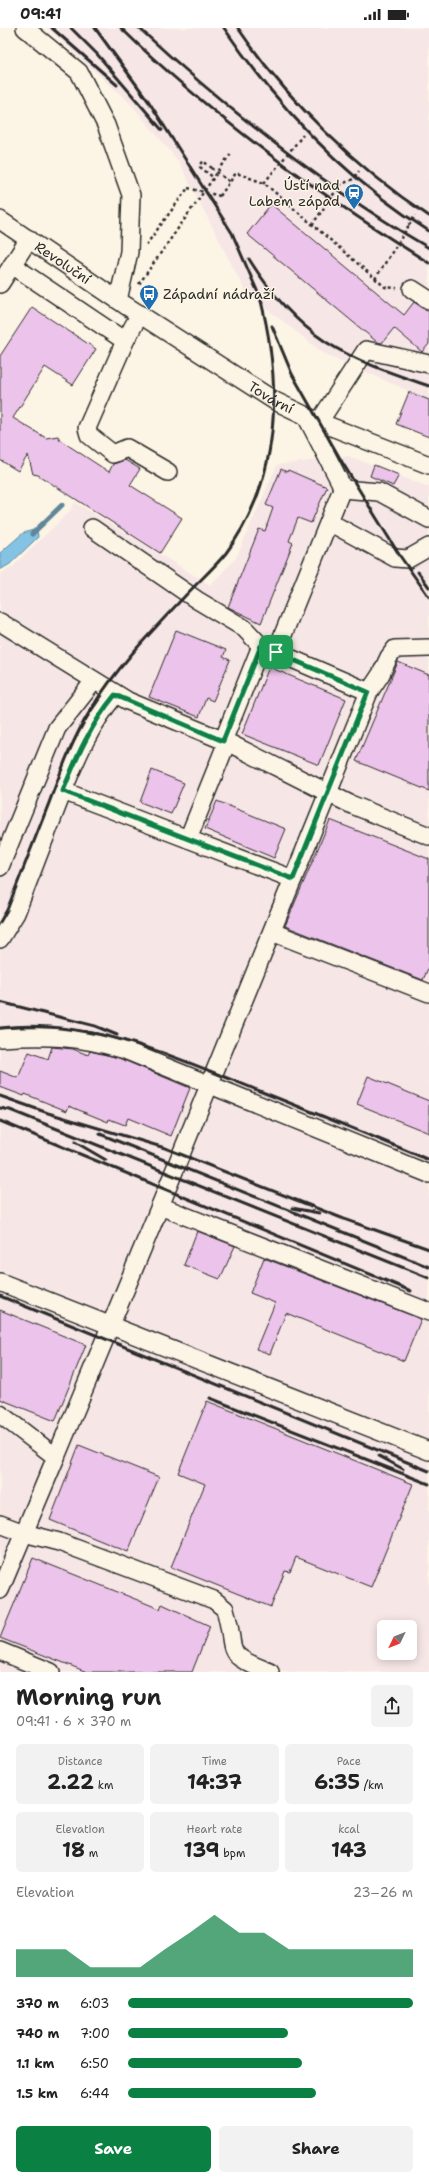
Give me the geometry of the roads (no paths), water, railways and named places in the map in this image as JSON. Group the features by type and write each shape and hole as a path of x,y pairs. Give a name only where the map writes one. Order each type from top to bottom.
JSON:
{"street":[{"path":"25,28 79,72 106,125 132,195 129,252 121,302"},
{"name":"Revoluční","path":"0,220 121,302"},
{"path":"0,284 29,239"},
{"path":"12,266 126,341"},
{"path":"412,289 429,300"},
{"name":"Tovární","path":"121,302 275,401 313,419 429,466"},
{"path":"140,314 126,341 87,428 90,435 113,454 127,448 168,472"},
{"path":"188,839 225,742 330,522 342,489 313,419 366,350 429,364"},
{"path":"342,489 379,492 429,519"},
{"path":"330,522 395,558 408,559 429,547"},
{"path":"92,528 197,600 244,628 269,649 368,692"},
{"path":"0,622 115,695 225,742 350,804 429,836"},
{"path":"0,1590 210,1085 368,692 381,674 389,657 395,649 429,648"},
{"path":"0,867 57,728 94,681"},
{"path":"0,939 16,914 63,791 86,738 115,695"},
{"path":"63,791 293,879"},
{"path":"272,932 429,993"},
{"path":"0,1038 42,1036 78,1038 99,1042 122,1049 429,1174"},
{"path":"160,1206 429,1312"},
{"path":"0,1282 429,1451"},
{"path":"0,1414 56,1457"},
{"path":"0,1524 24,1533 59,1542 214,1600 225,1609 231,1646 236,1656 245,1662 270,1672"},
{"path":"0,1651 51,1672"}],"water":[{"path":"37,529 38,537 10,564 0,570 0,553 23,533"}],"waterway":[{"path":"32,534 62,505"}],"railway":[{"path":"52,28 117,85"},
{"path":"71,28 97,54 162,130"},
{"path":"95,28 149,102 232,233 262,302"},
{"path":"121,28 193,93 269,154 348,210 429,263"},
{"path":"139,28 242,118 278,146 352,199 429,248"},
{"path":"224,28 267,86 316,140 370,189 429,231"},
{"path":"238,28 279,81 324,131 375,176 429,216"},
{"path":"249,259 265,283 283,305 314,334 350,356 363,362 429,386"},
{"path":"0,922 7,910 67,756 90,711 100,695 134,651 226,553 244,524 258,493 267,462 272,429 274,396 272,363 260,297"},
{"path":"272,326 292,374 342,462 400,556 429,597"},
{"path":"418,572 429,587"},
{"path":"0,1002 95,1026 117,1035"},
{"path":"0,1028 33,1026 66,1029 99,1034 132,1043 196,1065 429,1160"},
{"path":"0,1096 48,1113 165,1148 344,1219 429,1249"},
{"path":"0,1108 10,1110 429,1278"},
{"path":"0,1121 411,1291"},
{"path":"100,1134 429,1267"},
{"path":"75,1142 106,1160"},
{"path":"292,1208 319,1213"},
{"path":"0,1296 429,1471"},
{"path":"210,1398 429,1484"},
{"path":"379,1456 403,1469"}],"place":[{"name":"Ústí nad Labem západ","path":"354,210"},
{"name":"Západní nádraží","path":"149,311"}]}
